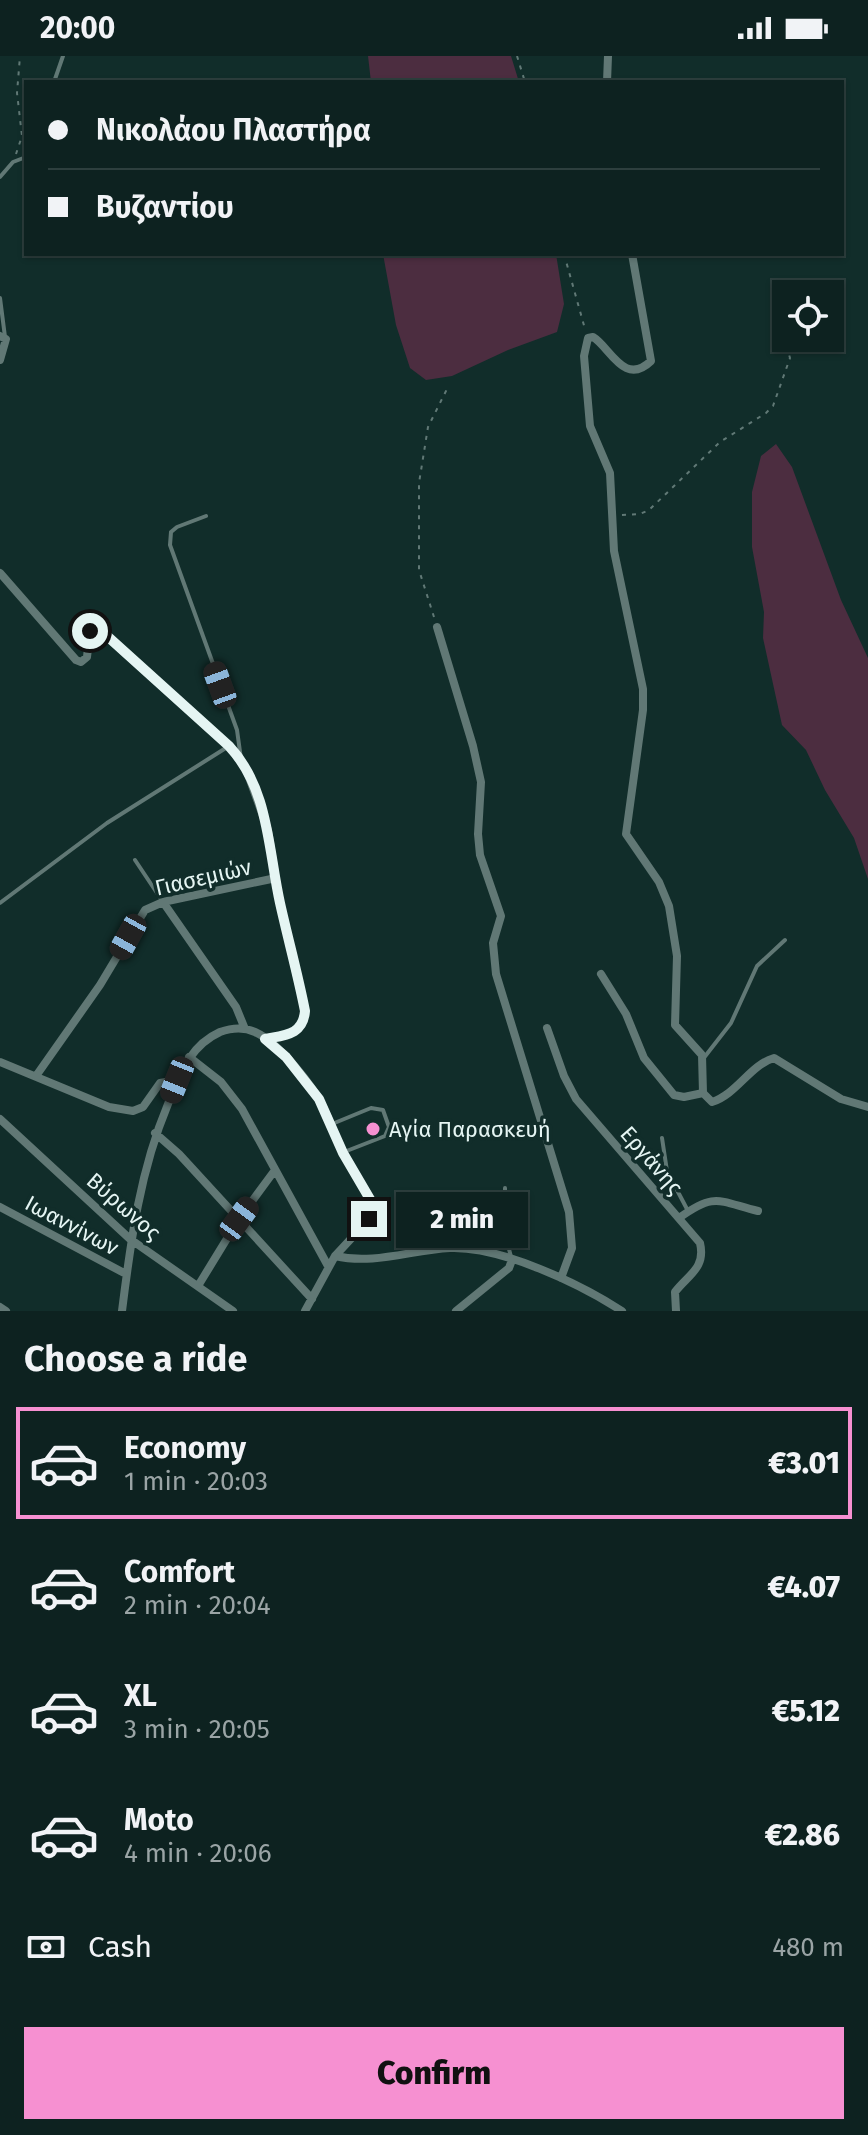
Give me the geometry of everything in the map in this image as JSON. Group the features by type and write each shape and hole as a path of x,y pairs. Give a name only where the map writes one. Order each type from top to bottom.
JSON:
{"street":[{"path":"607,80 608,56"},
{"path":"632,256 651,361 642,367 626,367 614,360 596,338 588,338 584,356 588,417 610,473 614,551 644,700 626,834 664,893 677,956 675,1025 699,1050 703,1093 712,1102 765,1062 777,1059 841,1099 868,1109"},
{"path":"0,360 3,338"},
{"path":"0,573 77,661 87,657 89,631 99,631 229,746 241,761 263,812 305,1013 302,1025 295,1032 265,1039"},
{"path":"437,627 481,782 480,855 501,916 493,943 496,974 571,1224 571,1252 561,1278"},
{"name":"Γιασεμιών","path":"36,1076 100,985 149,907 276,878"},
{"path":"163,902 236,1007 245,1029"},
{"path":"601,974 626,1014 644,1058 674,1095 684,1097 703,1093"},
{"name":"Εργάνης","path":"547,1028 564,1076 576,1099 698,1239 702,1256 697,1270 675,1292 676,1311"},
{"path":"122,1311 130,1239 141,1180 155,1133 189,1057 214,1035 230,1029 245,1029 265,1039 286,1057 309,1085 319,1099 343,1153 374,1210 328,1266 305,1311"},
{"path":"189,1057 227,1088 242,1109 328,1266"},
{"path":"0,1062 109,1107 130,1111 145,1105 160,1083 177,1080"},
{"name":"Βύρωνος","path":"0,1119 130,1239 233,1311"},
{"path":"155,1133 179,1154 312,1299"},
{"path":"198,1286 239,1219 275,1170"},
{"path":"679,1218 703,1202 714,1200 758,1211"},
{"name":"Ιωαννίνων","path":"1,1210 126,1274"},
{"path":"335,1256 362,1261 459,1248 512,1260 561,1278 622,1311"},
{"path":"456,1311 509,1268 512,1260"},
{"path":"0,1307 6,1311"}],"lane":[{"path":"55,80 63,56"},
{"path":"0,177 13,162 24,158"},
{"path":"0,298 3,338"},
{"path":"206,516 177,527 171,532 170,545 237,730 241,761"},
{"path":"0,903 114,818 229,746"},
{"path":"135,860 163,902"},
{"path":"702,1061 731,1023 757,966 785,940"},
{"path":"330,1125 371,1108 383,1110 389,1127 385,1136 343,1153"},
{"path":"662,1138 667,1171 688,1211"},
{"path":"505,1188 505,1233 512,1260"}],"path":[{"path":"13,162 22,136 17,93 20,56"},
{"path":"517,56 524,80"},
{"path":"565,256 588,338"},
{"path":"613,514 629,515 649,510 720,442 766,413 773,406 790,358 788,352"},
{"path":"437,627 419,570 419,483 428,427 448,387"}],"shaded area":[{"path":"368,56 511,56 518,80 371,80"},
{"path":"383,256 556,256 564,304 557,332 452,376 426,380 410,368 396,325"},
{"path":"776,444 792,467 841,600 868,658 868,879 854,838 825,790 806,750 782,725 763,638 764,612 752,547 752,492 761,456"}],"place":[{"name":"Αγία Παρασκευή","path":"373,1129"}],"route":[{"path":"90,631 96,629 106,635 229,746 252,781 268,830 279,899 305,1011 302,1025 296,1032 265,1039 286,1057 319,1099 343,1153 374,1206 374,1213 369,1219"}]}
